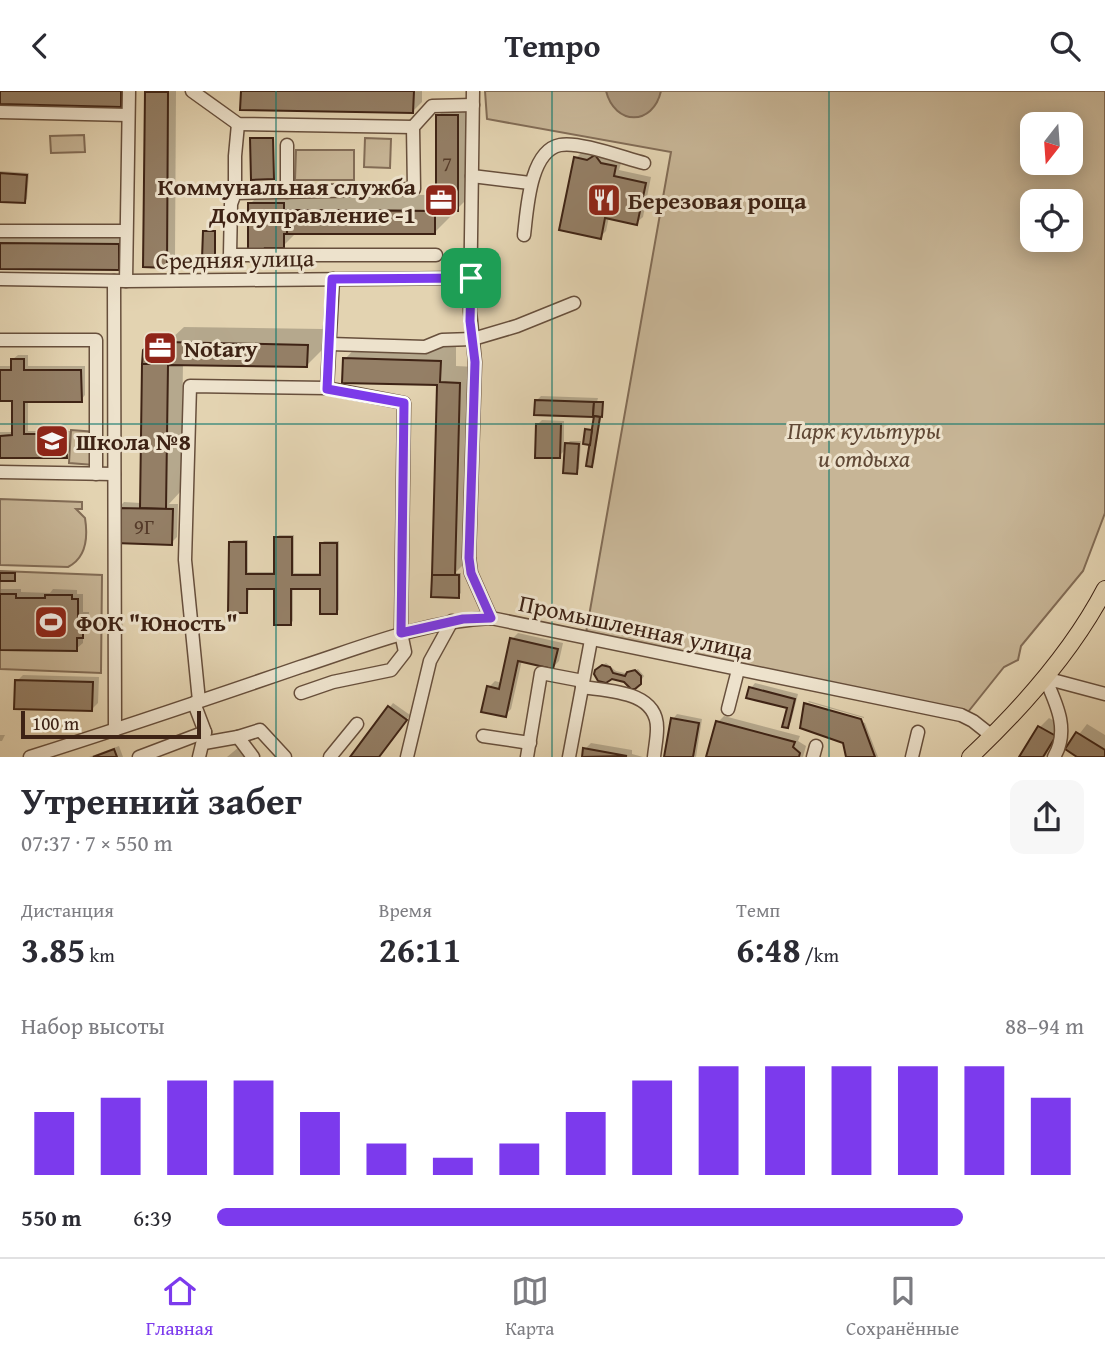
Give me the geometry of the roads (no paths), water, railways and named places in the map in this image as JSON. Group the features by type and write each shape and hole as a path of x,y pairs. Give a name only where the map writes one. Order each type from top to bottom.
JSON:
{"main road":[{"path":"970,757 1099,616 1105,589"}],"street":[{"path":"115,730 114,474 120,281 126,231 129,91"},
{"path":"192,91 238,124 413,127"},
{"path":"473,91 470,311 475,374 469,558 471,573 491,618"},
{"path":"235,193 414,189 413,127 432,106 473,105"},
{"path":"0,112 128,115"},
{"path":"238,124 234,156 235,193 231,204 230,255 436,255"},
{"path":"287,145 287,192"},
{"path":"524,235 530,183 550,149 559,145 597,150 643,163"},
{"path":"472,176 530,183"},
{"path":"0,231 126,231"},
{"name":"Средняя улица","path":"0,279 120,281 471,278"},
{"path":"327,389 332,279"},
{"path":"330,344 425,347 442,340 472,339 517,326 574,303"},
{"path":"0,339 96,340 96,474"},
{"path":"199,757 204,737 197,702 185,560 190,386 327,389 404,403 401,633 405,652 391,670 333,682 301,693"},
{"path":"0,472 114,474"},
{"name":"Промышленная улица","path":"30,757 401,633 452,621 491,618 961,715 992,736"},
{"path":"407,757 430,661 452,621"},
{"path":"569,757 592,640"},
{"path":"728,709 738,670"},
{"path":"527,757 541,673 635,696 650,706 657,726 653,757"},
{"path":"1045,678 1105,694"},
{"path":"1045,678 1062,720 1054,757"},
{"path":"330,757 357,724"},
{"path":"139,757 204,737 238,737 260,730 285,757"},
{"path":"912,757 918,732"},
{"path":"483,736 530,743"},
{"path":"238,737 253,757"}],"place":[{"name":"Коммунальная служба Домуправление -1","path":"441,200"},
{"name":"Березовая роща","path":"604,200"},
{"name":"Notary","path":"160,348"},
{"name":"Школа №8","path":"52,441"},
{"name":"ФОК \"Юность\"","path":"51,622"}],"park label":[{"name":"Парк культуры и отдыха","path":"864,444"}]}
